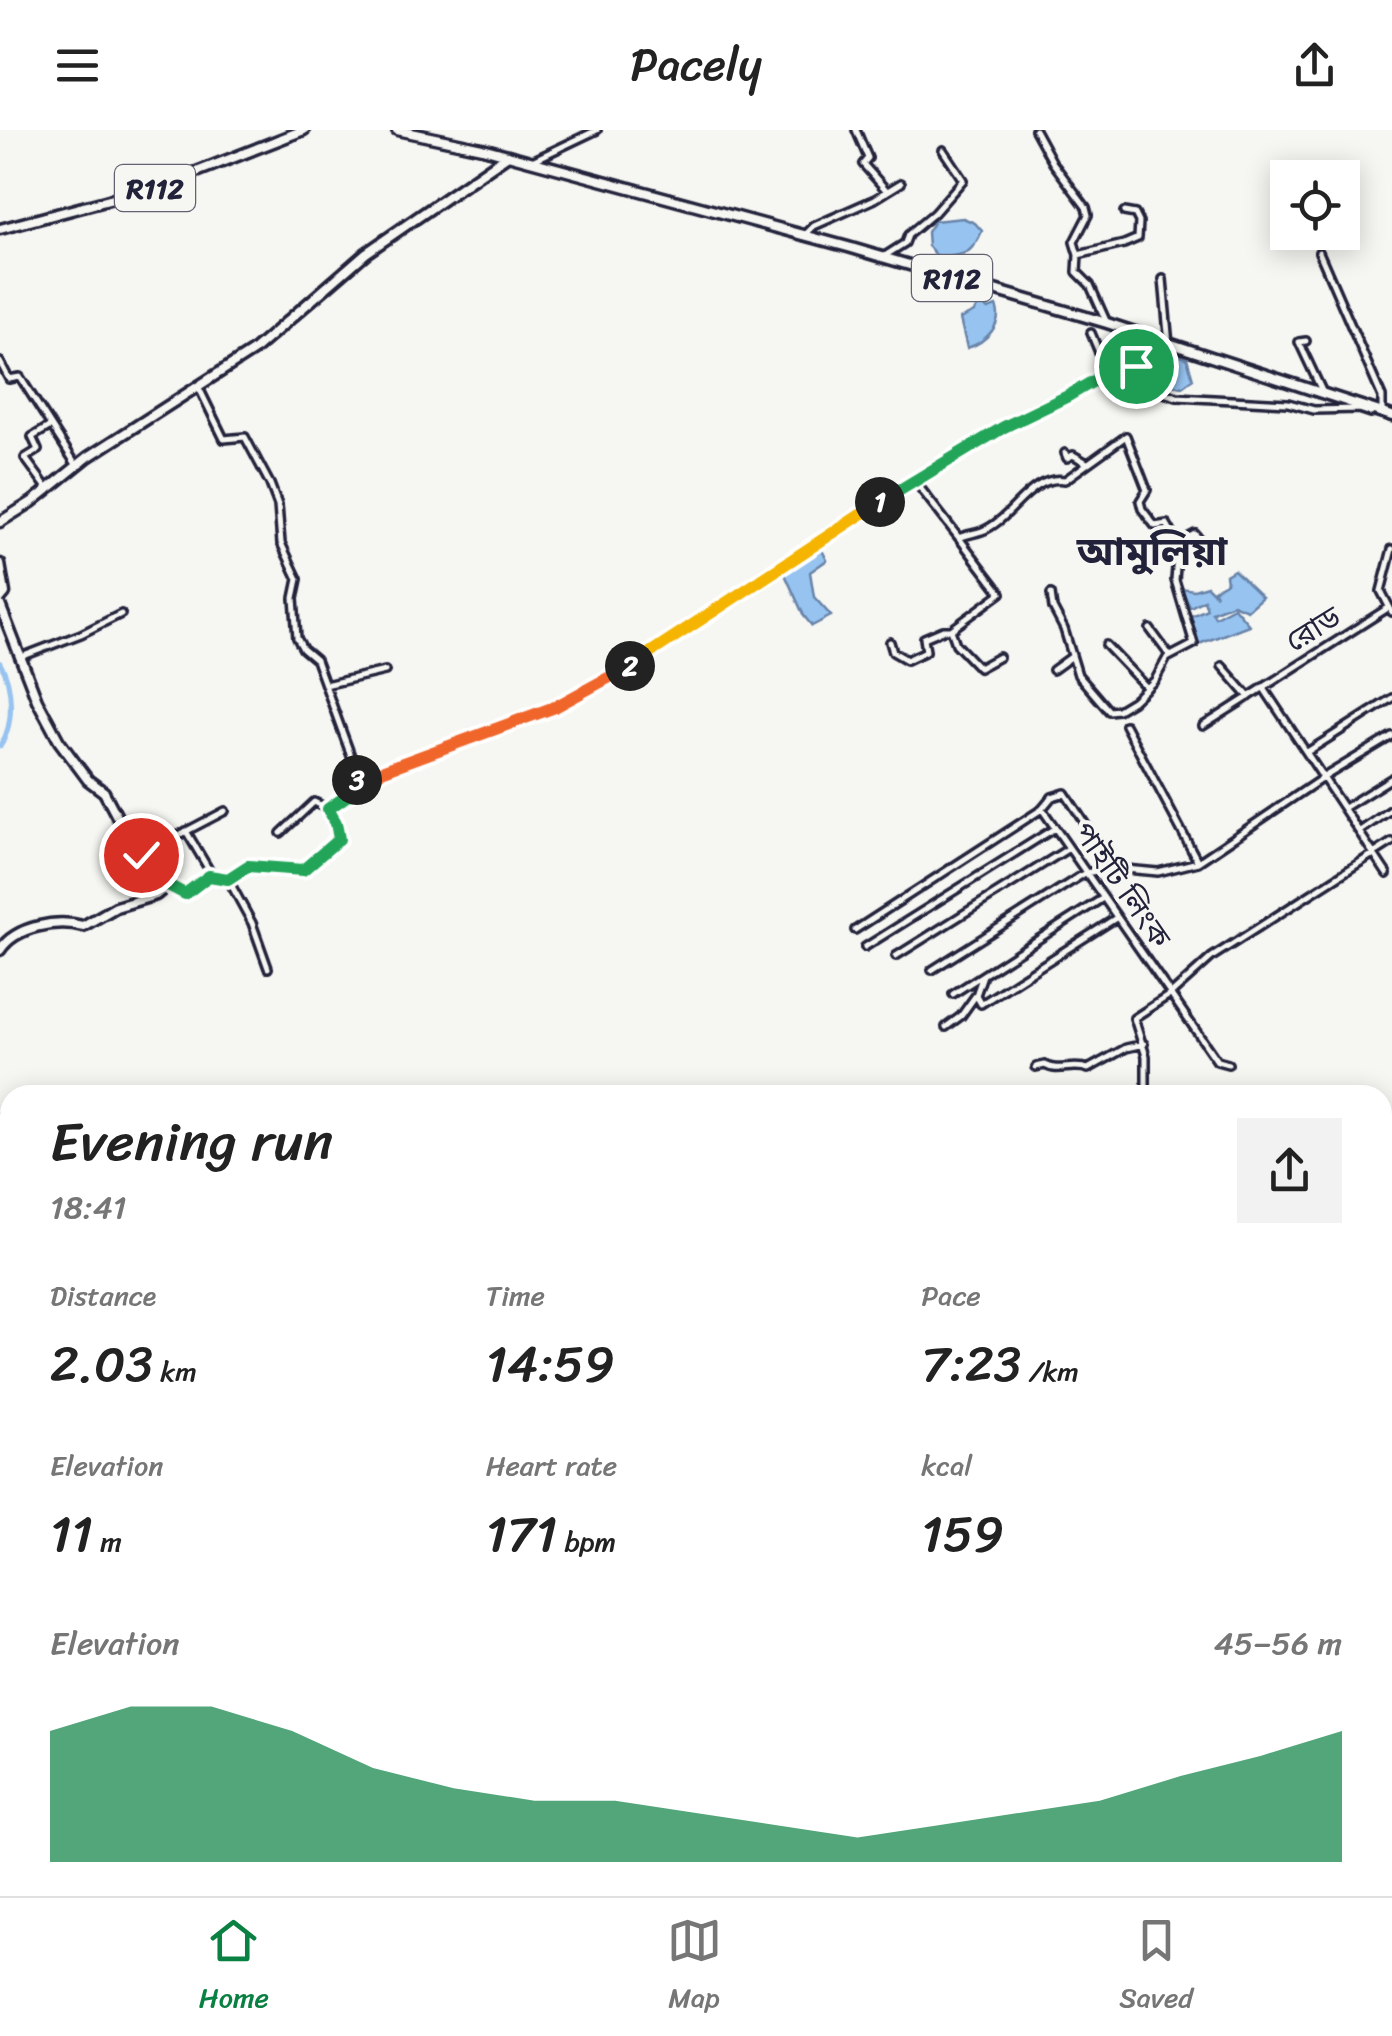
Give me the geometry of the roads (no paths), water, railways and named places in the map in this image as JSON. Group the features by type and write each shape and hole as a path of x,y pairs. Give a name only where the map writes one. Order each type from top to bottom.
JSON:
{"main road":[{"name":"R112","path":"0,229 158,187 304,130"},
{"name":"R112","path":"397,130 532,161 804,234 1107,323 1386,413"},
{"path":"0,522 280,331 366,254 508,155"},
{"path":"0,564 4,594 0,602 37,700 59,741 88,780 104,792 141,855 168,885 156,895 116,906 83,926 69,922 22,932 11,937 0,950"}],"street":[{"path":"532,161 597,130"},
{"path":"856,130 868,158 863,164 887,191"},
{"path":"1035,130 1053,163 1086,207 1088,215 1074,242 1077,272 1090,285 1107,323"},
{"path":"884,257 906,243 908,235 962,180 943,150"},
{"path":"804,234 901,182"},
{"path":"1078,255 1138,238 1135,214 1124,212"},
{"path":"1126,329 1124,345 1147,388 1177,397 1288,402 1314,410 1386,413 1319,252"},
{"path":"1163,279 1170,344"},
{"path":"1091,333 1108,374"},
{"path":"1306,340 1299,342 1322,391"},
{"path":"1136,366 1160,351"},
{"path":"359,779 582,695 914,480 1131,359"},
{"path":"0,362 9,379 20,377 77,466"},
{"path":"199,388 224,439 245,437 278,506 281,543 298,578 294,598 297,638 316,660 359,779 358,788 328,809"},
{"path":"47,488 25,458 38,450 32,437 50,426"},
{"path":"959,538 981,532 1021,498 1054,478 1065,480 1126,436 1147,490 1140,502 1142,509 1155,526 1167,524 1178,543 1175,580 1194,644 1170,656 1147,688 1118,710 1109,711 1078,675 1051,594"},
{"path":"1065,453 1068,458 1073,455 1087,463"},
{"path":"890,642 893,652 908,660 926,651 924,638 950,630 1001,593 914,480"},
{"path":"1178,543 1195,534 1209,552"},
{"name":"রোড","path":"1204,726 1390,610 1381,591 1392,550"},
{"path":"21,658 120,614"},
{"path":"1150,628 1170,656"},
{"path":"950,630 956,644 979,668 999,657"},
{"path":"1106,645 1147,688"},
{"path":"1052,670 1070,657"},
{"path":"1222,666 1249,697"},
{"path":"326,685 385,671"},
{"name":"রোড","path":"1263,688 1387,874"},
{"path":"1307,752 1392,698"},
{"path":"1125,725 1198,862"},
{"path":"932,970 1085,873 1114,868 1158,872 1198,862 1324,776 1392,736"},
{"path":"1344,808 1392,778"},
{"path":"1042,809 1052,797 1065,793 1114,868"},
{"path":"168,885 186,894 212,876 228,879 248,866 300,870 339,839 328,809 314,802 281,833"},
{"name":"পাইটি লিংক","path":"856,930 1042,809 1216,1061 1228,1064"},
{"path":"1360,831 1392,810"},
{"path":"141,855 225,811"},
{"path":"865,948 1055,828"},
{"path":"186,831 212,876"},
{"path":"1146,1085 1144,1044 1134,1018 1171,994 1212,957 1392,842"},
{"path":"896,956 1069,848"},
{"path":"228,879 252,923 268,968"},
{"path":"953,994 1103,898"},
{"path":"976,995 981,1004 1116,918"},
{"path":"946,1026 960,1016 976,995 984,975"},
{"path":"1036,1067 1088,1069 1126,1048 1144,1044"}],"water":[{"path":"963,218 982,231 974,245 960,255 938,257 928,246 927,232 934,221"},
{"path":"980,303 988,309 996,306 995,326 980,342 967,348 960,319 974,312"},
{"path":"1180,356 1187,358 1193,379 1182,387 1152,380 1148,367"},
{"path":"821,548 827,560 810,572 814,597 831,616 812,626 784,572"},
{"path":"1234,570 1262,597 1247,610 1233,604 1212,612 1215,617 1234,607 1249,625 1199,644 1191,616 1207,609 1204,600 1190,607 1181,588 1207,586 1216,595 1214,590 1227,582 1226,575"}],"waterway":[{"path":"0,663 8,682 10,704 8,727 0,746"}],"district":[{"name":"আমুলিয়া","path":"1152,551"}]}
